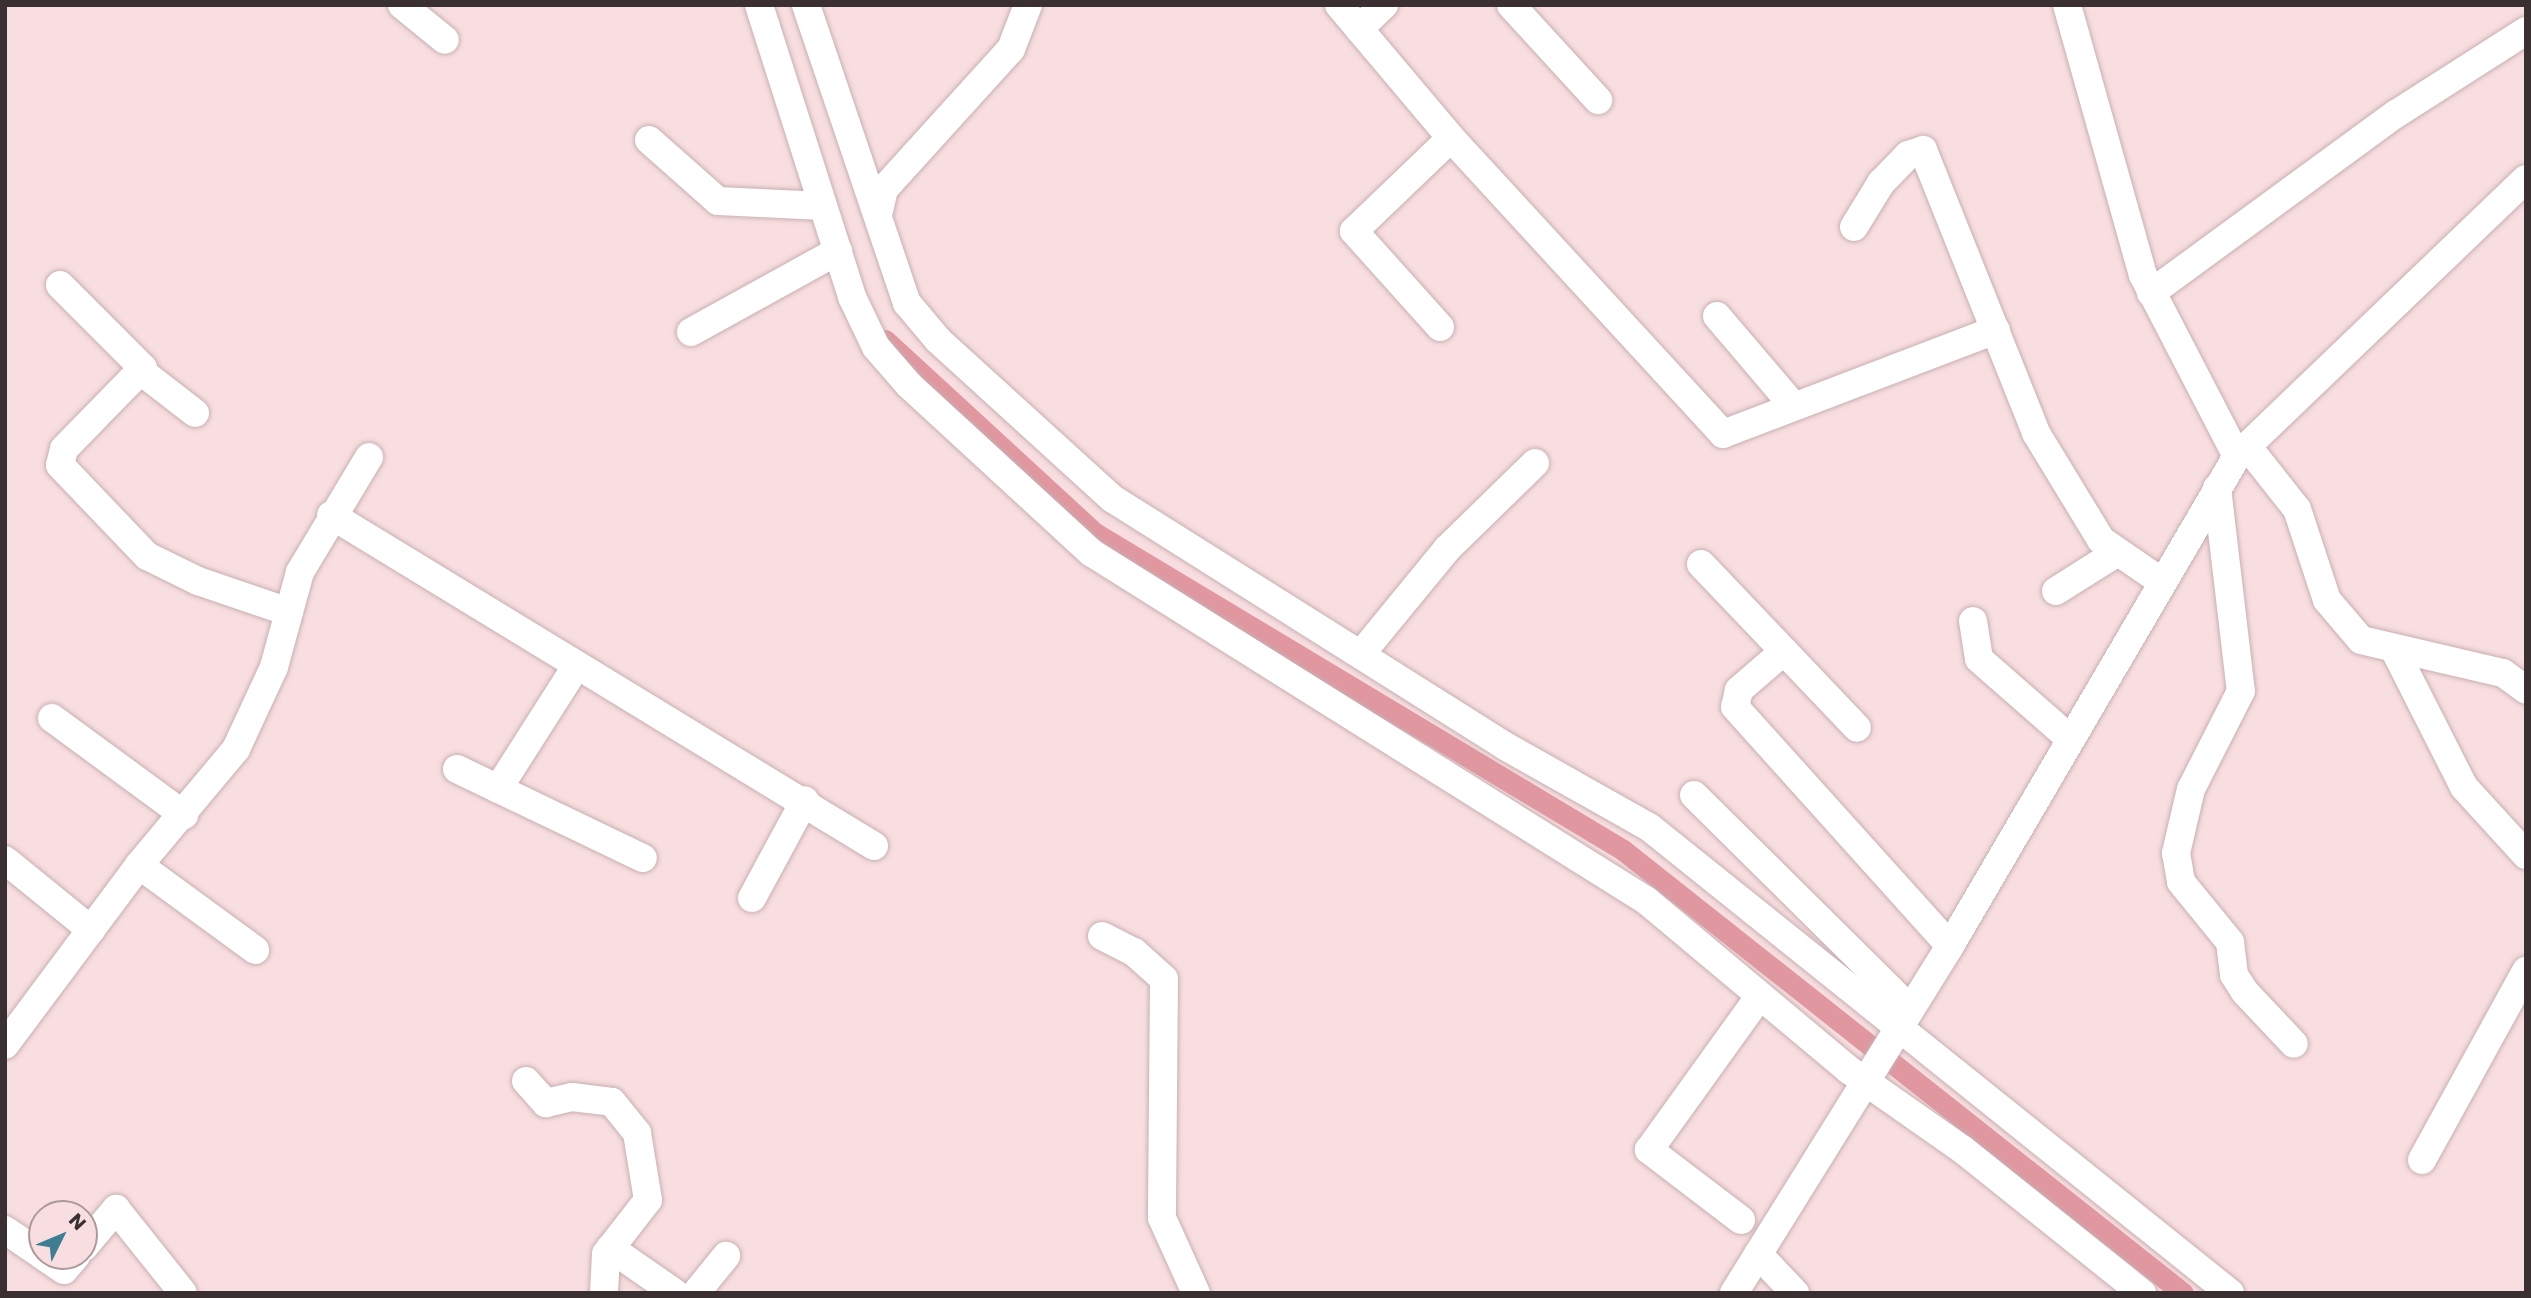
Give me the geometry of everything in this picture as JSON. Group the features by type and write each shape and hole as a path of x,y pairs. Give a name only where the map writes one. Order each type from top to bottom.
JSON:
{"street":[{"path":"401,5 445,40"},
{"path":"759,5 863,322 885,360 1092,553 1591,862 1759,997 1962,1149 2142,1293"},
{"path":"806,5 904,294 920,321 1113,499 1505,746 1649,827 2230,1293"},
{"path":"878,215 884,190 1011,49 1028,5"},
{"path":"1339,5 1451,138 1723,434 1792,404 1997,330"},
{"path":"1359,29 1384,5"},
{"path":"1511,5 1598,100"},
{"path":"2067,5 2151,293 2242,451 2305,523 2327,600 2343,623 2361,639 2503,673 2526,690"},
{"path":"2151,293 2396,114 2526,31"},
{"path":"1440,327 1354,231 1451,138"},
{"path":"649,140 718,201 823,206"},
{"path":"1854,227 1881,183 1908,155 1923,150 2036,433 2090,525 2116,553 2162,582"},
{"path":"1734,1293 1950,946 2068,737 2217,488 2242,451 2526,179"},
{"path":"691,332 838,251"},
{"path":"60,285 136,358 142,372 195,413"},
{"path":"1717,316 1792,404"},
{"path":"142,372 64,449 60,466 147,556 198,582 289,612"},
{"path":"5,1045 139,865 184,815 236,749 274,667 300,572 331,515 369,457"},
{"path":"1361,654 1447,549 1535,463"},
{"path":"2217,488 2241,691 2191,789 2176,853 2181,882 2230,942 2234,975 2245,992 2294,1044"},
{"path":"331,515 804,800 874,846"},
{"path":"2056,591 2116,553"},
{"path":"1701,564 1857,728"},
{"path":"1973,621 1979,659 2068,737"},
{"path":"2394,649 2464,787 2526,855"},
{"path":"1784,651 1739,690 1735,707 1950,946"},
{"path":"498,789 577,665"},
{"path":"52,718 184,815"},
{"path":"457,769 643,858"},
{"path":"1694,795 1898,1027"},
{"path":"752,898 804,800"},
{"path":"5,860 91,930"},
{"path":"139,865 255,950"},
{"path":"1102,936 1134,951 1164,979 1162,1218 1196,1293"},
{"path":"2422,1160 2526,971"},
{"path":"1741,1220 1649,1150 1759,997"},
{"path":"526,1081 546,1103 572,1097 612,1102 634,1127 651,1186 649,1200 610,1248 601,1278 604,1293"},
{"path":"98,1230 116,1209 183,1293"},
{"path":"5,1230 28,1246"},
{"path":"610,1248 675,1293"},
{"path":"1758,1254 1795,1293"},
{"path":"696,1293 726,1256"}],"waterway":[{"path":"885,340 1095,533 1623,850 2183,1293"}]}
